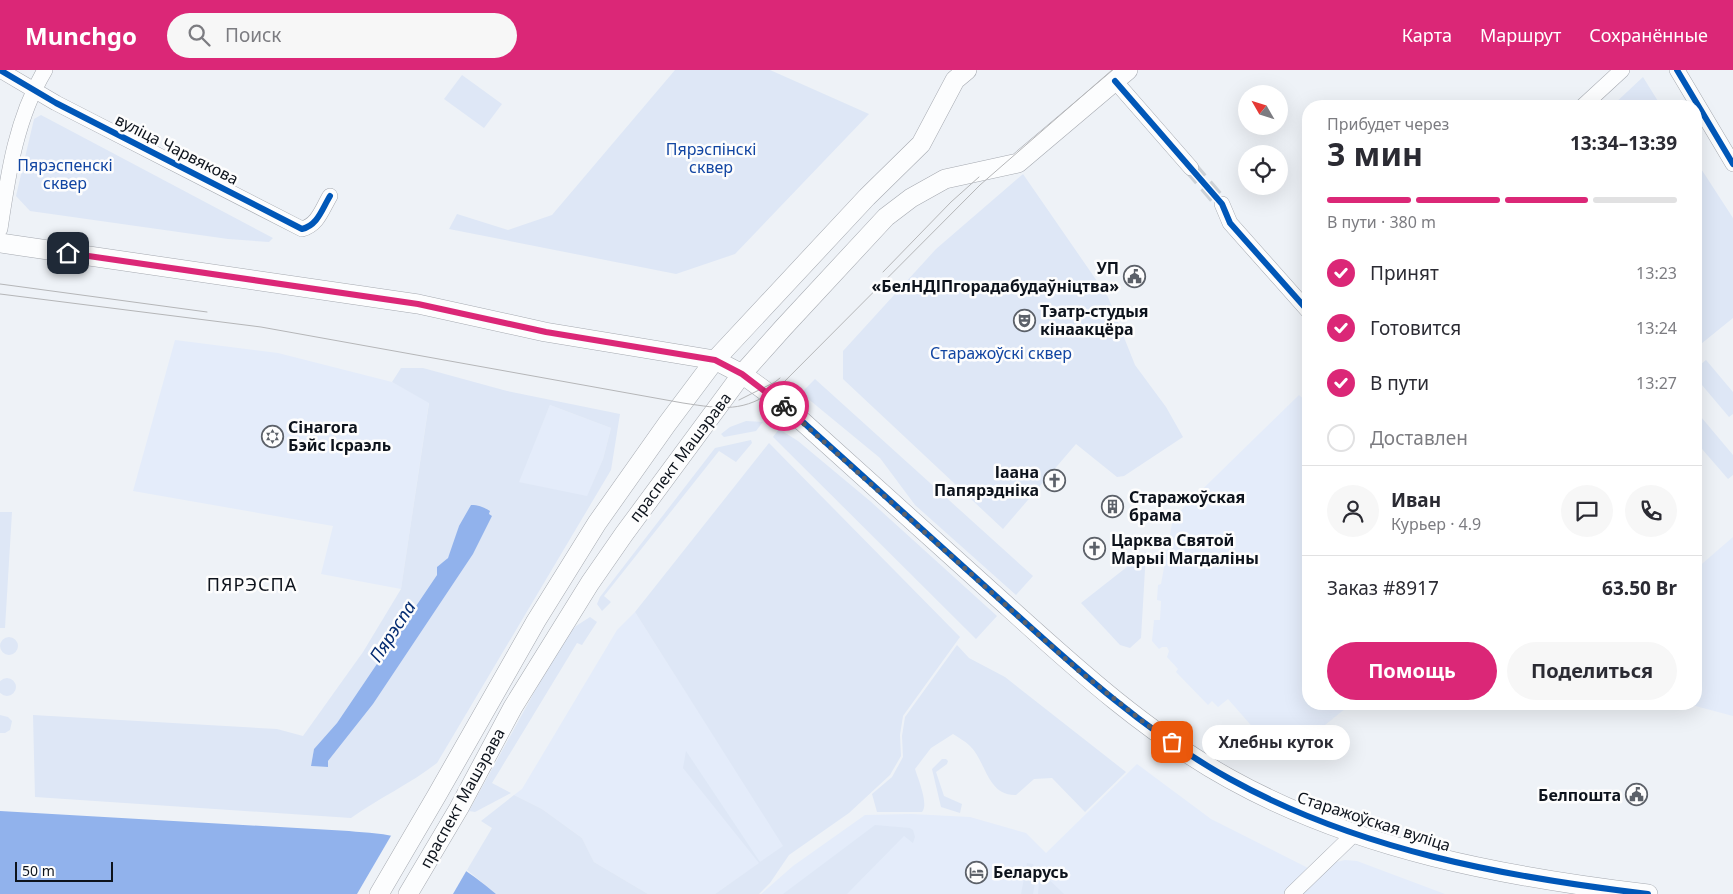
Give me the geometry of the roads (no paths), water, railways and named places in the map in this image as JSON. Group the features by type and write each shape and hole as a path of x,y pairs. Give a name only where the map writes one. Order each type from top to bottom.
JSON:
{"main road":[{"name":"праспект Машэрава","path":"379,894 536,621 597,523 715,360 867,197 921,144 955,80 967,70"},
{"name":"праспект Машэрава","path":"408,894 459,808 499,732 590,583 742,374 886,217 911,198 946,180 1018,163 1122,75"},
{"name":"Старажоўская вуліца","path":"0,243 418,304 546,332 715,360 742,374 763,388 789,410 1078,670 1146,724 1229,779 1310,817 1355,833 1462,864 1580,886 1648,894"},
{"path":"479,720 480,729 485,735 493,736 499,732"}],"street":[{"name":"вуліца Чарвякова","path":"0,70 65,107 302,229 310,227 316,221 330,196"},
{"path":"0,229 15,145 26,106 45,70"},
{"path":"1590,100 1622,70"},
{"path":"1676,70 1694,100"},
{"path":"1122,75 1191,168"},
{"path":"1702,113 1733,164"},
{"path":"1222,204 1230,223 1302,304"},
{"path":"1292,894 1355,833"}],"water":[{"path":"471,505 485,508 490,511 489,514 492,516 473,554 373,704 328,761 328,767 311,766 314,749 337,723 437,575 437,567 448,558 459,526"},
{"path":"0,811 383,834 403,839 440,855 475,877 496,894 0,894"}],"tunnel":[{"path":"1191,168 1222,204"}],"tram line":[{"path":"0,294 261,327 683,403 710,407 743,405 754,402 778,388 980,185 1112,70"},
{"path":"883,272 951,202 979,177"},
{"path":"0,284 207,312"},
{"path":"739,400 780,378"}],"place":[{"name":"УП «БелНДІПгорадабудаўніцтва»","path":"1135,277"},
{"name":"Тэатр-студыя кінаакцёра","path":"1024,320"},
{"name":"Сінагога Бэйс Ісраэль","path":"272,436"},
{"name":"Іаана Папярэдніка","path":"1055,481"},
{"name":"Старажоўская брама","path":"1113,506"},
{"name":"Царква Святой Марыі Магдаліны","path":"1095,549"},
{"name":"Хлебны куток","path":"1172,742"},
{"name":"Белпошта","path":"1637,795"},
{"name":"Беларусь","path":"977,872"}],"district":[{"name":"ПЯРЭСПА","path":"252,584"}],"park label":[{"name":"Пярэспінскі сквер","path":"711,158"},
{"name":"Пярэспенскі сквер","path":"65,174"},
{"name":"Старажоўскі сквер","path":"1001,353"}],"water label":[{"name":"Пярэспа","path":"392,631"}]}
